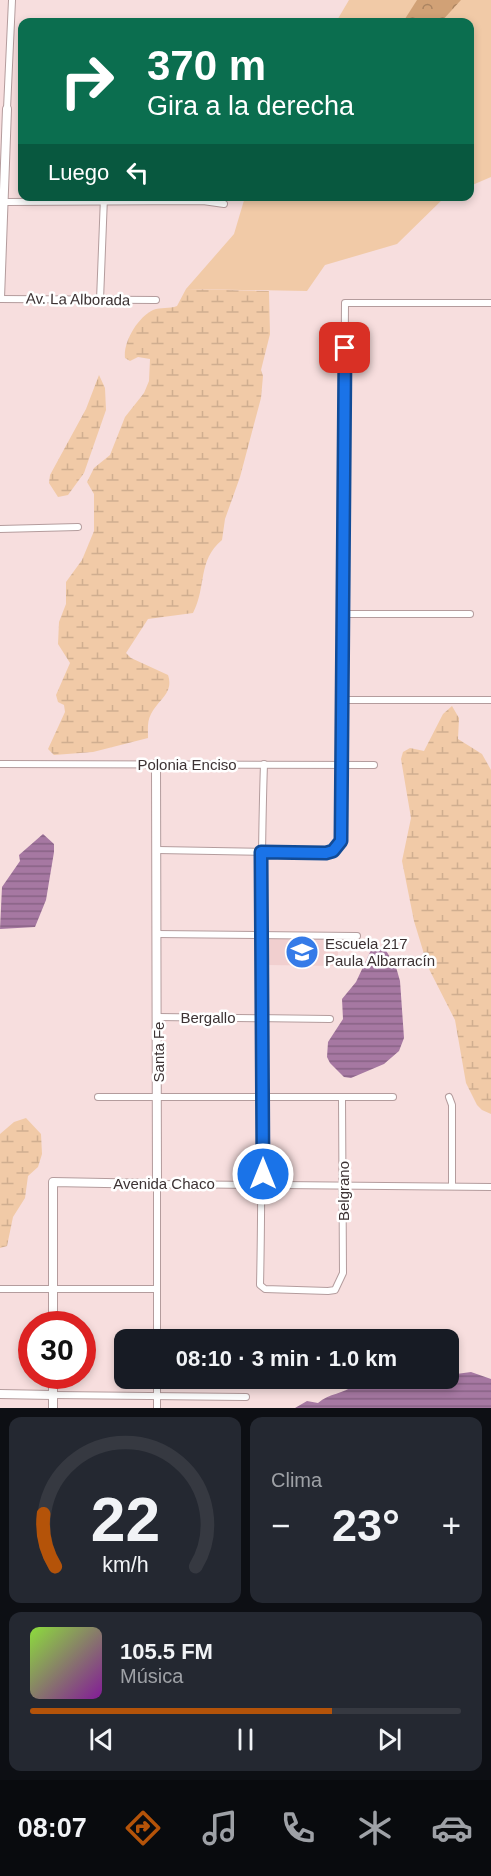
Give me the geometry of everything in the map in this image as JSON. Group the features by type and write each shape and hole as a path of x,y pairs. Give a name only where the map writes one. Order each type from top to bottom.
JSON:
{"main road":[{"path":"0,298 7,109"},
{"name":"Santa Fe","path":"156,764 157,1184"},
{"name":"Avenida Chaco","path":"52,1290 53,1182 157,1184"},
{"path":"52,1290 52,1311"},
{"path":"52,1408 53,1389"},
{"path":"0,1394 53,1395"}],"street":[{"path":"7,109 12,0"},
{"path":"5,202 30,201"},
{"path":"100,300 104,201"},
{"path":"214,201 224,204"},
{"name":"Av. La Alborada","path":"0,298 156,300"},
{"path":"158,850 326,853 333,851 341,841 345,303 491,303"},
{"path":"0,529 78,527"},
{"path":"343,614 470,614"},
{"path":"343,700 491,700"},
{"name":"Polonia Enciso","path":"0,764 374,765"},
{"path":"262,1184 261,852 264,764"},
{"path":"157,934 357,936"},
{"name":"Bergallo","path":"158,1017 330,1019"},
{"path":"98,1096 263,1099 393,1097"},
{"path":"449,1097 452,1105 452,1186"},
{"name":"Belgrano","path":"262,1184 260,1285 272,1291 335,1290 343,1273 342,1098"},
{"name":"Avenida Chaco","path":"157,1184 491,1187"},
{"name":"Santa Fe","path":"157,1184 157,1329"},
{"path":"0,1289 157,1289"},
{"path":"157,1389 157,1408"},
{"path":"53,1395 246,1396"}],"shaded area":[{"path":"43,834 54,844 54,852 46,900 35,927 0,929 2,887 20,861 19,855"},
{"name":"Escuela 217 Paula Albarracín","path":"267,938 338,938 338,966 267,965"},
{"path":"385,949 396,967 400,981 404,1038 399,1051 384,1064 351,1078 344,1077 327,1057 328,1042 343,1019 342,999 356,982 371,950"},
{"path":"471,1372 491,1379 491,1408 295,1408 307,1401 318,1403 348,1389 459,1389 459,1374"}],"green space":[{"path":"349,0 491,0 491,177 474,184 474,18 338,18"},
{"path":"417,0 461,0 445,18 406,18"},
{"path":"244,201 441,201 397,244 325,265 307,291 186,289 234,234"},
{"path":"186,289 269,291 270,334 261,370 263,376 261,398 240,477 225,519 222,540 209,556 193,613 148,619 126,653 131,658 168,675 169,687 150,717 148,738 93,752 54,755 48,749 65,712 64,705 58,702 56,695 70,663 58,644 59,622 66,604 66,582 82,560 94,531 94,494 87,482 94,468 110,455 125,417 144,393 149,381 150,359 138,357 130,361 125,358 129,338 147,313 156,309 177,306"},
{"path":"99,375 105,388 106,410 84,473 68,495 58,497 49,483 50,475 86,409"},
{"path":"452,706 459,718 458,739 482,754 491,770 491,1114 477,1105 466,1083 455,1020 428,967 414,921 402,861 411,818 401,759 403,752 410,748 424,751 443,714"},
{"path":"26,1118 41,1134 42,1154 38,1167 28,1176 25,1198 13,1217 7,1246 0,1248 0,1134 14,1122"}],"place":[{"name":"Escuela 217 Paula Albarracín","path":"302,952"}],"route":[{"path":"263,1174 261,852 326,853 333,851 341,841 345,348"}]}
